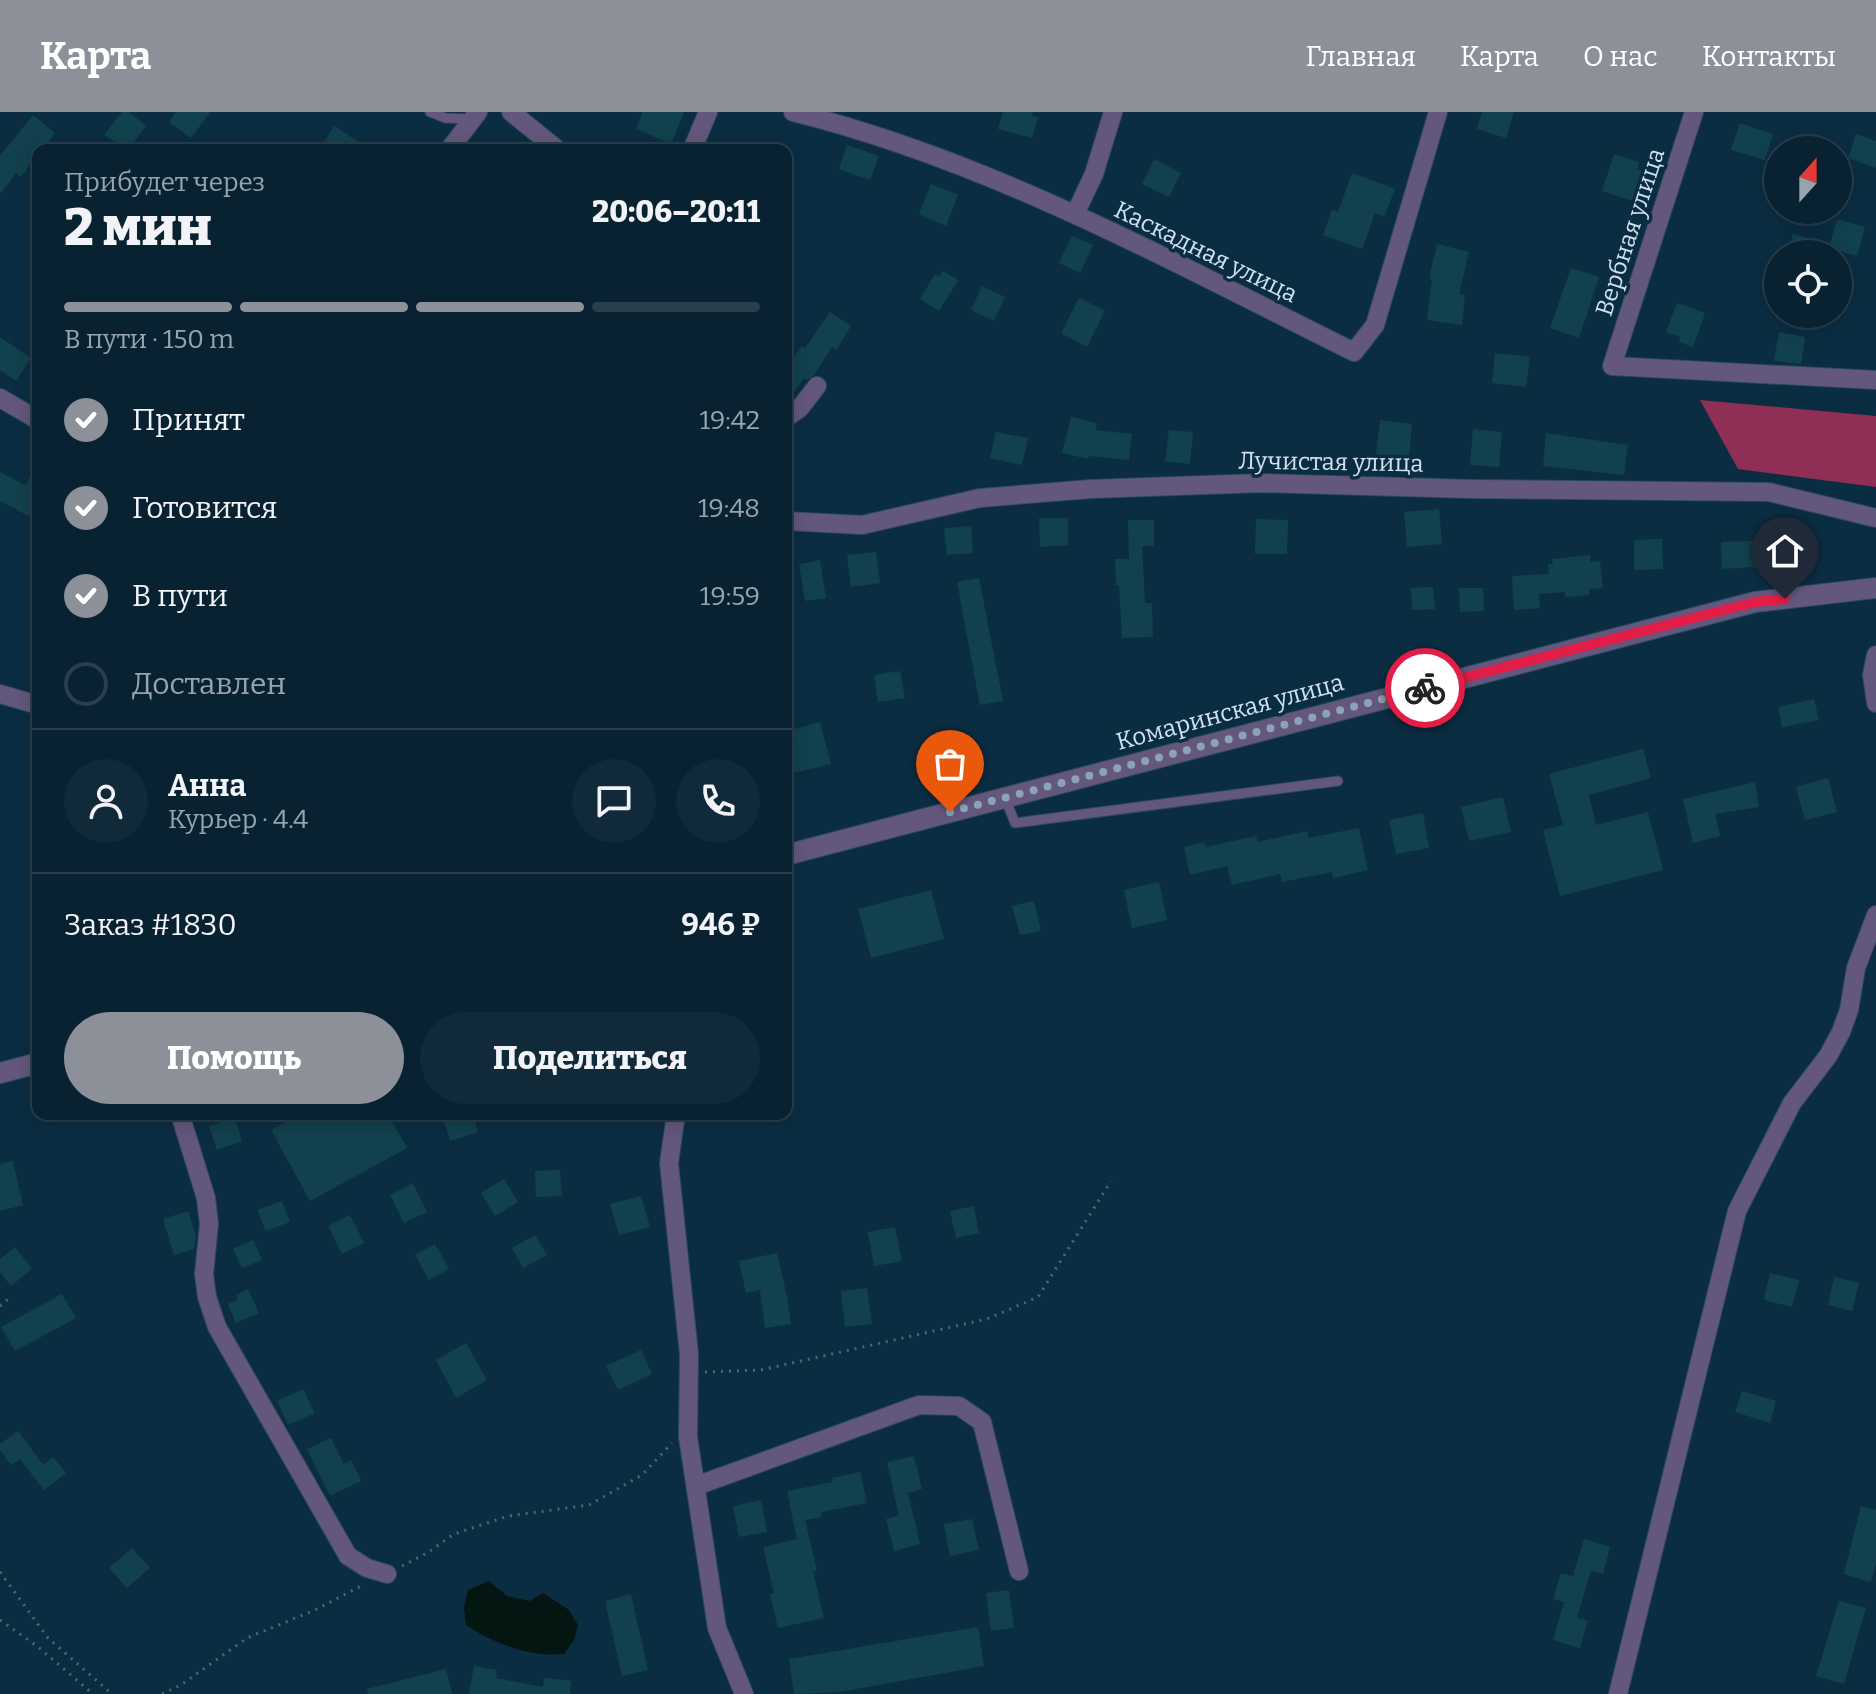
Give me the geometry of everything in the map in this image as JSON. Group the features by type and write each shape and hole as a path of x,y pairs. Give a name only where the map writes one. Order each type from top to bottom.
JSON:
{"street":[{"path":"511,112 551,144"},
{"path":"695,144 708,112"},
{"name":"Каскадная улица","path":"793,112 922,151 1075,214 1354,352 1375,325 1438,112"},
{"path":"1075,214 1094,174 1113,112"},
{"name":"Вербная улица","path":"1694,112 1612,366 1876,380"},
{"path":"454,144 476,116"},
{"path":"792,414 817,386"},
{"path":"0,398 32,417"},
{"name":"Лучистая улица","path":"792,521 862,525 980,498 1091,489 1262,483 1769,492 1876,518"},
{"name":"Комаринская улица","path":"792,853 1755,602 1876,588"},
{"path":"1876,655 1872,675 1876,703"},
{"path":"0,694 32,703"},
{"path":"1618,1694 1737,1211 1792,1103 1828,1056 1841,1032 1849,1010 1856,968 1876,915"},
{"path":"0,1073 32,1065"},
{"path":"182,1120 206,1198 209,1224 204,1274 207,1297 217,1327 348,1556 367,1568 387,1574"},
{"path":"675,1120 669,1163 689,1373 688,1431 717,1628 744,1694"},
{"path":"696,1486 919,1405 959,1406 982,1422 1019,1571"}],"lane":[{"path":"430,112 445,118 476,116"},
{"path":"1005,798 1015,823 1338,781"}],"path":[{"path":"689,1373 761,1370 987,1319 1038,1297 1111,1181"},
{"path":"0,1306 11,1297"},
{"path":"162,1694 181,1685 247,1638 315,1610 387,1574 427,1553 454,1534 508,1516 589,1505 642,1475 688,1431"},
{"path":"0,1572 48,1638 112,1694"},
{"path":"0,1620 37,1646 93,1694"}],"shaded area":[{"path":"1700,400 1876,416 1876,487 1738,469"},
{"path":"489,1581 507,1596 530,1601 543,1593 569,1610 578,1625 574,1640 564,1654 513,1648 466,1625 464,1608 468,1590"}],"building":[{"path":"122,112 129,112 146,126 132,144 118,144 104,135"},
{"path":"176,112 210,112 191,138 169,122"},
{"path":"643,112 684,112 671,144 636,129"},
{"path":"1003,112 1033,112 1032,116 1038,117 1032,138 998,129"},
{"path":"1482,112 1514,112 1506,138 1477,129"},
{"path":"33,115 55,133 47,144 32,144 32,162 21,177 16,173 0,194 0,156"},
{"path":"1740,123 1773,134 1764,136 1764,160 1731,150"},
{"path":"334,126 359,142 358,144 323,144"},
{"path":"1856,134 1876,141 1876,168 1852,159"},
{"path":"847,145 879,156 870,180 839,169"},
{"path":"1614,154 1639,162 1637,169 1646,172 1636,202 1602,191"},
{"path":"1154,159 1181,173 1169,197 1142,184"},
{"path":"1352,173 1395,189 1384,217 1375,213 1362,249 1323,235 1332,210 1338,212"},
{"path":"931,184 958,195 946,226 919,214"},
{"path":"1836,224 1865,227 1857,256 1852,255 1852,240 1831,240"},
{"path":"1793,234 1813,240 1791,240"},
{"path":"1072,236 1093,245 1080,273 1059,263"},
{"path":"1437,244 1469,252 1459,294 1465,294 1462,325 1427,320 1432,280 1429,279"},
{"path":"1571,268 1599,277 1579,338 1550,328"},
{"path":"943,271 958,280 939,311 920,299 935,274 939,277"},
{"path":"982,286 1005,297 994,321 971,310"},
{"path":"1079,298 1105,311 1087,347 1061,333"},
{"path":"1677,303 1705,313 1693,347 1679,342 1680,337 1666,332"},
{"path":"830,312 851,326 836,350 832,347 814,375 807,380 804,378 792,395 792,360 801,346 805,348"},
{"path":"1779,332 1805,337 1801,364 1774,361"},
{"path":"0,337 31,358 16,381 0,370"},
{"path":"1495,353 1530,357 1526,387 1492,383"},
{"path":"1071,417 1097,423 1095,430 1132,434 1129,460 1089,456 1088,459 1062,453"},
{"path":"1380,420 1412,424 1409,458 1376,455"},
{"path":"1473,429 1502,432 1499,467 1470,465"},
{"path":"1169,430 1193,432 1190,464 1165,461"},
{"path":"996,432 1028,438 1022,465 990,458"},
{"path":"1546,433 1628,445 1624,475 1543,466"},
{"path":"0,472 25,485 32,473 32,518 0,501"},
{"path":"1439,509 1442,544 1407,547 1404,512"},
{"path":"1039,518 1068,518 1068,545 1040,547"},
{"path":"1256,519 1288,520 1287,554 1255,554"},
{"path":"1128,520 1154,520 1154,546 1142,546 1145,603 1152,603 1153,637 1122,638 1115,559 1129,559"},
{"path":"971,526 973,553 947,555 944,528"},
{"path":"1662,539 1663,569 1634,570 1634,540"},
{"path":"1752,541 1754,567 1722,569 1721,542"},
{"path":"876,552 880,583 851,587 847,555"},
{"path":"1590,555 1590,562 1600,561 1603,588 1589,589 1589,595 1565,597 1565,592 1539,594 1540,608 1514,610 1512,576 1549,574 1548,564 1553,564 1552,559"},
{"path":"820,560 826,598 805,601 799,564"},
{"path":"979,578 1003,701 980,705 957,582"},
{"path":"1433,587 1435,609 1412,610 1411,588"},
{"path":"1459,588 1483,588 1484,611 1460,612"},
{"path":"900,671 905,698 878,702 874,675"},
{"path":"1814,699 1819,720 1782,727 1778,707"},
{"path":"820,722 831,764 792,774 792,743 795,742 792,730"},
{"path":"1643,749 1651,778 1589,795 1596,825 1648,812 1663,870 1560,896 1543,830 1563,825 1549,774"},
{"path":"1828,778 1837,812 1805,820 1796,787"},
{"path":"1755,782 1759,807 1715,814 1720,836 1693,843 1683,799"},
{"path":"1503,797 1511,832 1469,841 1461,807"},
{"path":"1423,813 1429,848 1396,854 1389,820"},
{"path":"1359,828 1368,870 1333,878 1332,872 1282,882 1280,874 1232,885 1227,866 1190,875 1184,847 1204,842 1206,847 1256,836 1258,842 1307,831 1309,838"},
{"path":"1159,882 1167,920 1132,928 1124,890"},
{"path":"931,890 944,939 871,958 858,909"},
{"path":"1034,901 1041,931 1020,935 1012,906"},
{"path":"236,1120 242,1141 217,1150 209,1126"},
{"path":"290,1120 391,1120 407,1148 310,1201 271,1130"},
{"path":"444,1120 474,1120 478,1132 450,1141"},
{"path":"13,1161 23,1205 0,1211 0,1164"},
{"path":"560,1170 562,1196 536,1197 535,1171"},
{"path":"504,1179 518,1202 495,1216 481,1193"},
{"path":"413,1183 427,1212 404,1223 390,1195"},
{"path":"641,1196 650,1227 619,1235 610,1204"},
{"path":"282,1201 290,1222 266,1231 257,1210"},
{"path":"974,1206 979,1233 956,1238 950,1211"},
{"path":"188,1211 196,1236 194,1249 174,1255 163,1219"},
{"path":"350,1215 364,1243 342,1254 328,1226"},
{"path":"895,1227 902,1261 874,1266 868,1232"},
{"path":"535,1235 547,1255 523,1268 512,1248"},
{"path":"253,1240 262,1260 242,1268 233,1249"},
{"path":"435,1244 449,1269 429,1280 415,1255"},
{"path":"15,1247 32,1269 11,1286 0,1272 0,1259"},
{"path":"777,1253 791,1324 765,1328 760,1290 746,1293 739,1261"},
{"path":"1770,1273 1799,1280 1792,1307 1764,1300"},
{"path":"1834,1277 1859,1283 1852,1311 1828,1305"},
{"path":"867,1288 872,1324 845,1327 841,1291"},
{"path":"248,1289 259,1313 236,1323 228,1304 238,1300 236,1295"},
{"path":"62,1294 76,1318 15,1351 1,1327"},
{"path":"466,1343 487,1380 456,1398 436,1360"},
{"path":"641,1350 652,1374 618,1390 606,1366"},
{"path":"303,1389 315,1413 288,1425 277,1401"},
{"path":"1742,1391 1776,1401 1770,1423 1735,1412"},
{"path":"18,1431 43,1465 53,1457 66,1473 44,1490 20,1459 11,1465 0,1450 0,1444"},
{"path":"331,1438 344,1464 351,1460 361,1481 330,1496 307,1449"},
{"path":"914,1456 922,1489 908,1493 920,1544 894,1551 886,1519 899,1516 887,1462"},
{"path":"860,1472 867,1503 821,1512 822,1517 805,1520 824,1618 778,1628 770,1594 774,1593 763,1547 797,1539 787,1491 833,1482 832,1478"},
{"path":"761,1500 767,1532 739,1537 733,1506"},
{"path":"1861,1506 1876,1510 1876,1563 1871,1582 1844,1574"},
{"path":"972,1519 979,1550 950,1556 944,1524"},
{"path":"1584,1539 1610,1547 1603,1574 1591,1570 1577,1618 1588,1621 1580,1648 1553,1640 1564,1602 1553,1599 1561,1573 1573,1576"},
{"path":"132,1548 150,1568 127,1588 109,1568"},
{"path":"1009,1590 1014,1628 991,1631 986,1593"},
{"path":"631,1594 648,1670 622,1676 605,1601"},
{"path":"1839,1601 1866,1608 1844,1684 1816,1676"},
{"path":"978,1627 984,1666 839,1692 794,1694 789,1659"},
{"path":"474,1666 497,1670 496,1678 543,1687 544,1678 571,1681 570,1694 469,1694"},
{"path":"446,1669 452,1694 368,1694 367,1689"}],"way so far":[{"path":"950,812 1425,688"}],"route":[{"path":"1425,688 1755,602 1785,599"}]}
